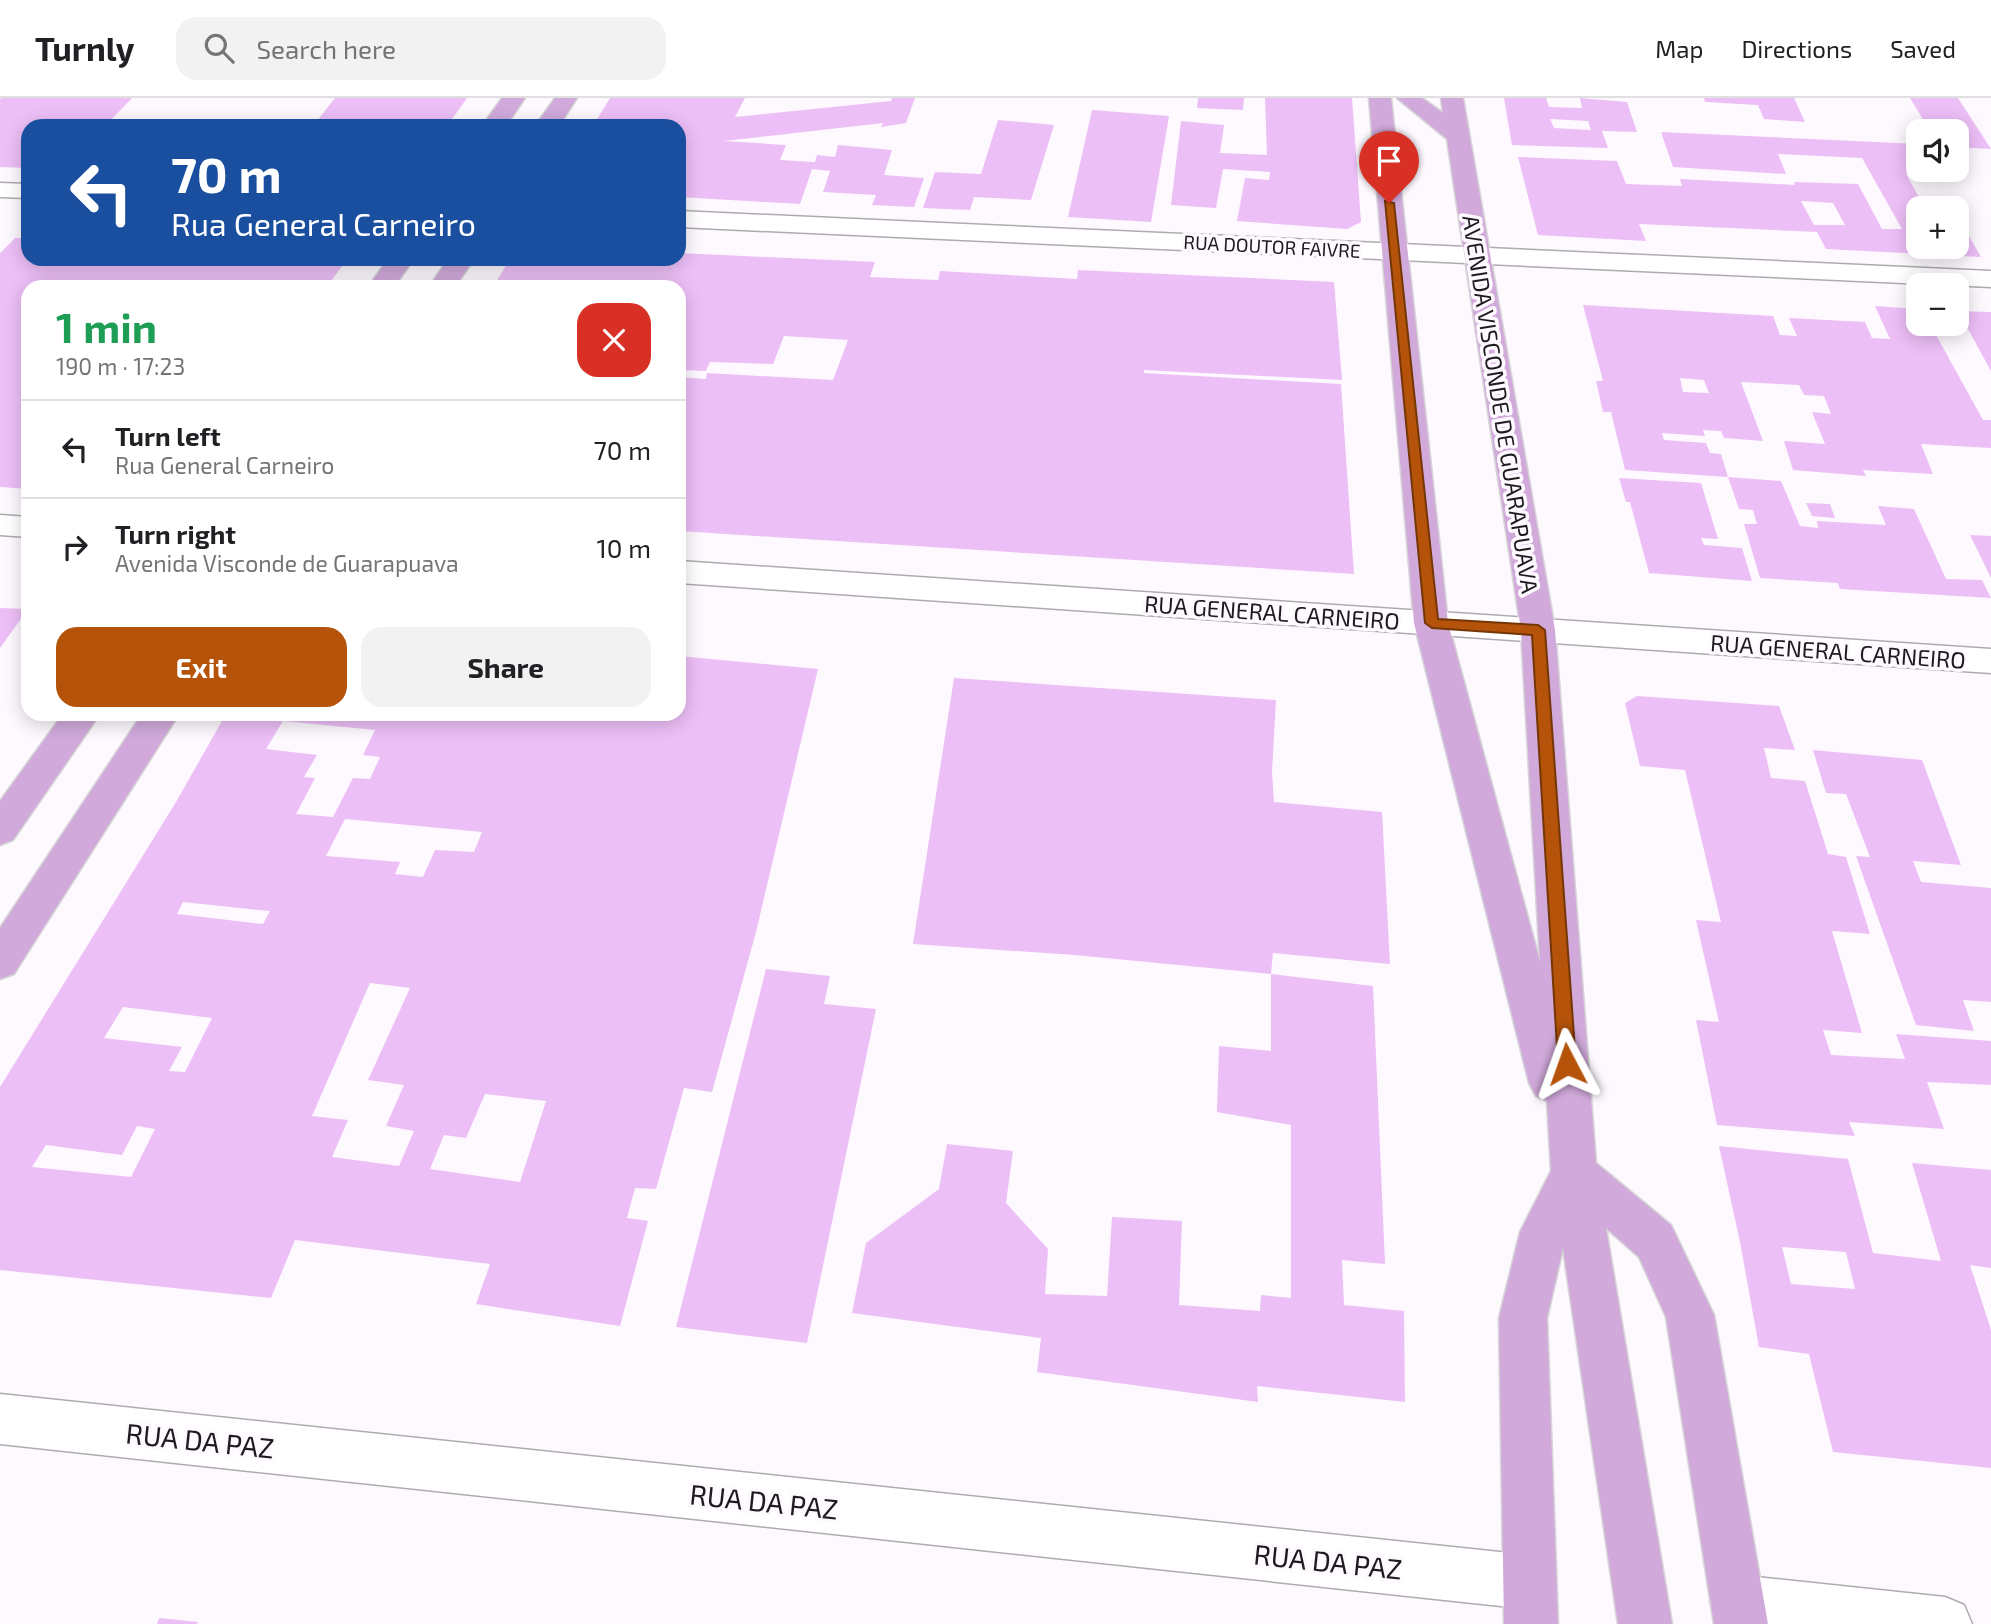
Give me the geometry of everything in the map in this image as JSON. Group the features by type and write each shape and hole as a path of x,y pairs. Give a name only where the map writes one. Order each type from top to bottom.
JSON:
{"main road":[{"path":"499,119 514,98"},
{"path":"552,119 566,98"},
{"name":"AVENIDA VISCONDE DE GUARAPUAVA","path":"1380,98 1432,623 1574,1173"},
{"path":"1409,98 1458,136"},
{"name":"AVENIDA VISCONDE DE GUARAPUAVA","path":"1452,98 1538,630 1574,1173 1645,1624"},
{"path":"0,830 77,721"},
{"path":"0,962 156,721"},
{"path":"1529,1603 1523,1318 1543,1232 1574,1173 1655,1241 1690,1315 1739,1613"}],"street":[{"path":"0,190 21,191"},
{"name":"RUA DOUTOR FAIVRE","path":"686,219 1991,279"},
{"path":"0,525 21,526"},
{"name":"RUA GENERAL CARNEIRO","path":"686,572 1991,661"},
{"name":"RUA DA PAZ","path":"0,1419 1529,1603"},
{"path":"1739,1613 1945,1624"}],"building":[{"path":"132,98 112,119 21,119 21,168 0,167 0,99"},
{"path":"335,98 467,98 452,119 318,119"},
{"path":"610,98 745,98 735,117 891,101 892,98 915,98 906,123 881,127 883,123 724,141 786,145 780,160 815,162 817,155 835,157 838,145 892,150 884,175 924,178 914,207 872,205 876,195 823,192 830,171 812,169 800,204 686,197 686,119 597,119"},
{"path":"1198,98 1244,98 1243,110 1197,108"},
{"path":"1265,98 1352,98 1361,222 1347,229 1237,221 1245,178 1269,180 1270,172 1223,169 1216,208 1171,205 1181,121 1224,125 1220,153 1267,155"},
{"path":"1504,98 1546,98 1549,107 1582,108 1580,98 1627,102 1637,132 1602,131 1608,148 1512,145","holes":["1550,119 1588,121 1591,130 1554,128"]},
{"path":"1704,98 1794,98 1805,122 1764,119 1758,105 1705,102"},
{"path":"1910,98 1958,98 1991,149 1969,148 1969,119 1923,119"},
{"path":"1092,110 1169,116 1151,222 1068,217"},
{"path":"998,120 1054,125 1031,200 974,197 970,210 923,208 935,172 981,174"},
{"path":"1661,132 1906,143 1906,182 1910,182 1918,196 1906,196 1906,253 1826,249 1817,232 1639,224 1646,241 1538,235 1518,157 1617,161 1626,184 1682,186 1680,179 1795,185 1794,182 1858,184 1882,229 1902,229 1862,158 1778,154 1786,174 1673,167","holes":["1801,201 1833,203 1845,225 1814,225"]},
{"path":"1969,236 1981,257 1969,256"},
{"path":"15,238 21,238 21,266 342,266 332,280 21,280 21,488 0,487 0,253"},
{"path":"686,253 875,262 870,277 938,280 940,271 1077,279 1078,270 1334,282 1342,380 1144,370 1144,373 1341,384 1354,574 686,531 686,378 706,379 707,373 833,380 848,340 784,336 773,364 710,362 706,371 686,370 686,280 497,280 506,266 686,266"},
{"path":"1583,305 1773,316 1780,335 1797,336 1789,318 1865,322 1872,338 1890,339 1875,306 1906,308 1906,336 1937,336 1983,420 1991,420 1991,448 1921,444 1933,474 1863,470 1866,476 1793,470 1784,441 1825,444 1812,412 1831,414 1824,396 1804,395 1799,385 1741,382 1763,441 1724,438 1721,431 1703,430 1705,436 1662,433 1664,440 1706,443 1710,453 1721,454 1728,477 1625,470 1611,412 1603,412 1596,381 1603,381","holes":["1680,378 1704,380 1709,393 1683,392"]},
{"path":"1969,311 1991,312 1991,371 1969,331"},
{"path":"1728,477 1781,481 1800,526 1818,528 1817,521 1886,525 1878,506 1914,509 1946,579 1982,580 1991,598 1840,589 1838,583 1760,578 1744,524 1757,524 1753,510 1739,509"},
{"path":"1619,478 1701,483 1718,539 1701,538 1704,545 1742,548 1752,581 1649,573 1630,502 1626,502"},
{"path":"1806,503 1830,504 1835,518 1812,516"},
{"path":"1970,535 1991,536 1991,578"},
{"path":"0,608 21,609 21,619 0,648"},
{"path":"686,657 818,669 756,932 712,1092 684,1088 656,1189 635,1188 627,1218 648,1221 620,1326 476,1304 490,1264 295,1240 271,1298 0,1270 0,1087 176,802 222,721 283,721 686,721","holes":["283,721 375,730 363,755 380,757 370,779 353,778 333,817 296,814 315,778 304,777 317,755 266,749","345,819 482,832 474,852 435,850 423,877 395,874 400,862 326,856","183,902 270,911 263,924 177,914","370,983 410,988 368,1080 404,1085 386,1126 414,1131 399,1166 332,1157 348,1120 312,1116","123,1007 212,1018 185,1072 169,1071 182,1047 104,1038","485,1094 546,1101 520,1182 430,1169 444,1135 466,1138","137,1126 155,1129 131,1177 32,1167 46,1145 122,1155"]},
{"path":"954,678 1276,700 1272,772 1274,802 1382,812 1390,964 1273,953 1271,974 1075,955 913,944"},
{"path":"1637,696 1779,706 1795,750 1764,748 1771,778 1805,781 1828,854 1846,857 1870,934 1832,931 1862,1033 1823,1030 1831,1055 1905,1059 1896,1034 1991,1041 1991,1085 1927,1082 1944,1129 1849,1122 1855,1136 1717,1125 1696,1020 1719,1022 1696,920 1721,922 1685,770 1640,766 1625,703"},
{"path":"1813,750 1922,760 1961,865 1913,861 1921,882 1991,888 1991,1002 1963,1000 1974,1031 1916,1025 1856,856 1870,857 1846,794 1826,793"},
{"path":"766,969 830,976 824,1004 876,1009 807,1343 676,1327"},
{"path":"1271,974 1373,986 1385,1264 1342,1260 1344,1305 1404,1311 1405,1402 1257,1386 1258,1402 1037,1372 1041,1338 852,1313 866,1243 939,1189 947,1144 1013,1151 1006,1203 1048,1249 1045,1294 1107,1296 1112,1217 1182,1221 1179,1305 1260,1311 1261,1295 1291,1298 1291,1125 1217,1112 1219,1046 1271,1051"},
{"path":"1719,1146 1848,1159 1873,1253 1941,1261 1912,1163 1991,1170 1991,1268 1970,1265 1991,1330 1991,1468 1833,1452 1809,1354 1759,1347","holes":["1782,1247 1846,1252 1855,1289 1791,1284"]},
{"path":"159,1618 198,1622 157,1624"}],"route":[{"path":"1389,203 1432,623 1538,630 1567,1064"}]}
